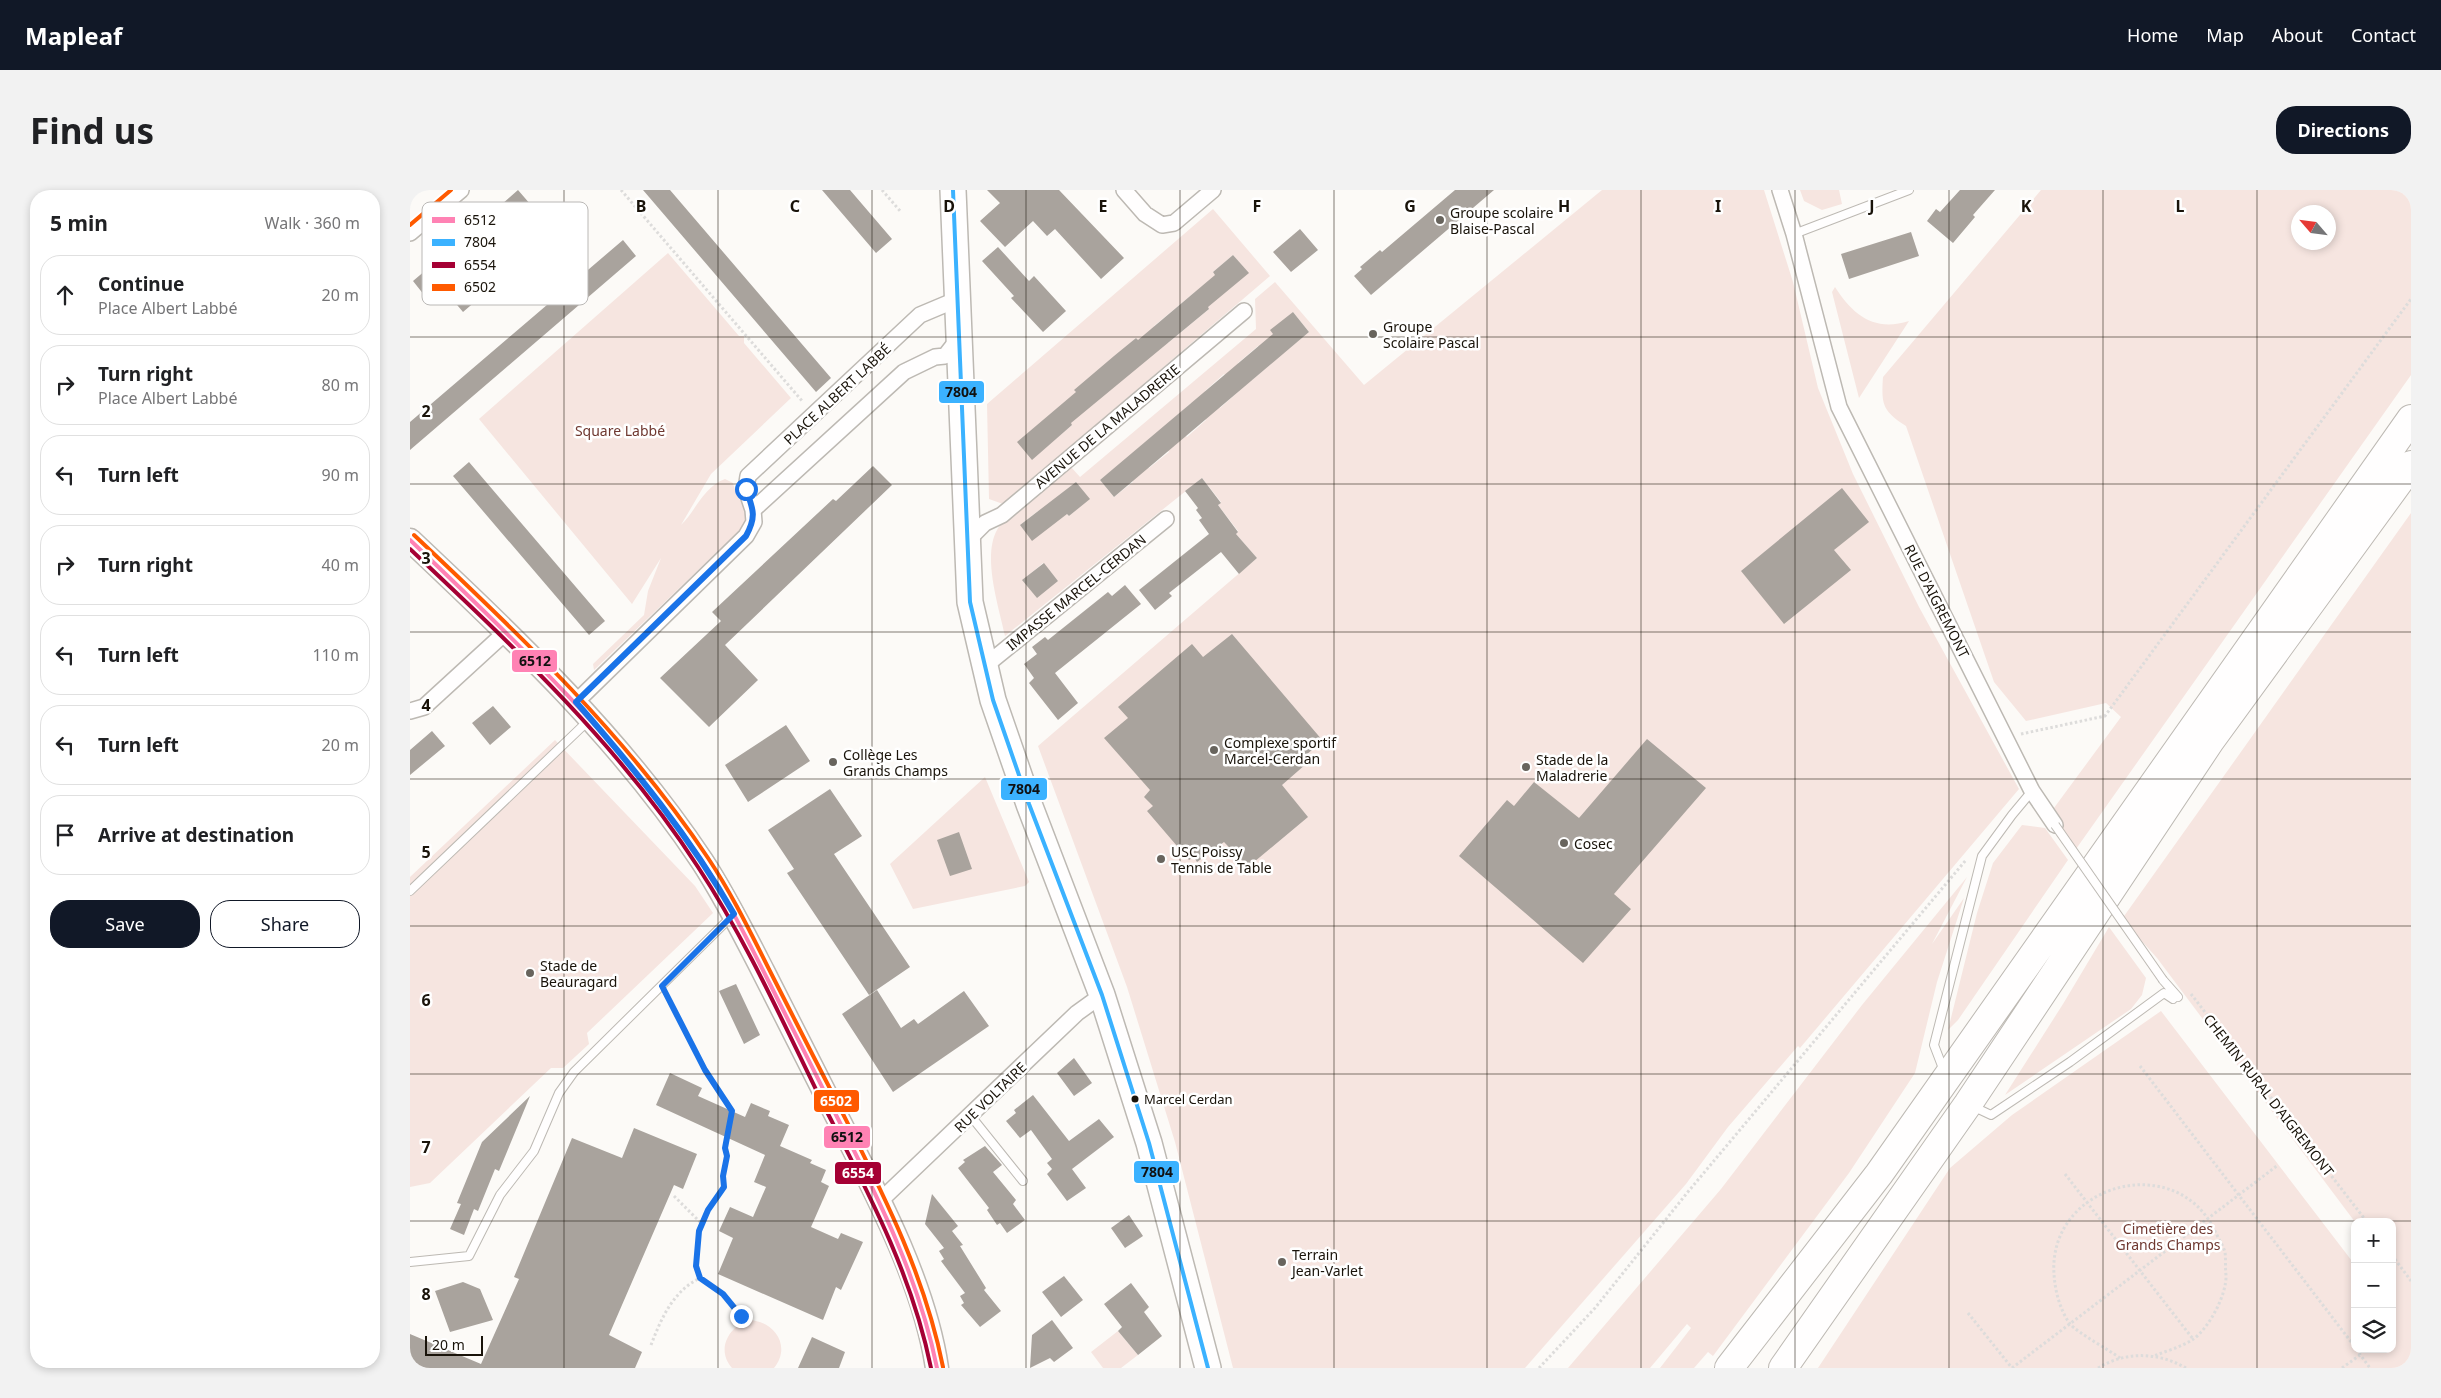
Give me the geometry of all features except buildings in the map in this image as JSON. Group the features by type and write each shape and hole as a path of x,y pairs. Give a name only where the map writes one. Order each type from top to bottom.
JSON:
{"highway":[{"path":"1753,1368 1879,1174 2411,419"},
{"path":"1783,1368 1968,1104 2210,741 2411,465"},
{"path":"1729,1368 1879,1174"},
{"path":"1801,1368 1906,1192"}],"main road":[{"path":"953,190 970,602 993,700 1102,995 1157,1167 1208,1368"}],"street":[{"path":"447,202 461,190"},
{"path":"1124,190 1145,214 1162,225 1174,223 1210,191"},
{"name":"RUE D'AIGREMONT","path":"1780,190 1794,234 1839,406 2032,791 2055,825"},
{"path":"410,233 422,223"},
{"name":"PLACE ALBERT LABBÉ","path":"576,702 746,536 754,522 753,510 746,489 748,476 920,315 958,299"},
{"name":"AVENUE DE LA MALADRERIE","path":"968,540 985,523 1002,515 1244,311"},
{"name":"PLACE ALBERT LABBÉ","path":"753,510 904,372 935,357 945,356 959,338"},
{"name":"IMPASSE MARCEL-CERDAN","path":"985,666 1166,519"},
{"path":"410,540 507,631 576,702 632,766 701,860 734,914 880,1201 918,1294 937,1368"},
{"path":"410,711 424,707 507,631"},
{"name":"RUE VOLTAIRE","path":"880,1201 1077,1013 1102,995"}],"lane":[{"path":"1794,234 1909,190"},
{"path":"410,890 591,719"},
{"path":"1947,1078 1934,1045 1982,856 2032,791"},
{"name":"RUE D'AIGREMONT","path":"1968,1104 1991,1115 2070,1062 2164,993 2175,998 2055,825"},
{"path":"410,1262 469,1256 500,1195 534,1151 559,1093 574,1072 734,914"},
{"path":"970,1115 1023,1180"}],"path":[{"path":"621,190 814,416"},
{"path":"882,190 902,212"},
{"path":"2006,737 2105,716 2411,299"},
{"path":"1539,1368 1594,1308 1687,1193 1970,855"},
{"name":"CHEMIN RURAL D'AIGREMONT","path":"2163,980 2184,986 2364,1218"},
{"path":"662,986 705,1070 732,1111 725,1148 727,1156 723,1176 724,1187 701,1223 696,1266 700,1278 723,1294 741,1316"},
{"path":"2140,1066 2351,1343"},
{"path":"1968,1313 2012,1368 2278,1165"},
{"path":"2065,1174 2193,1340"},
{"path":"2120,1358 2071,1324 2055,1291 2053,1260 2063,1229 2086,1202 2116,1186 2150,1184 2182,1194 2208,1217 2224,1251 2226,1281 2216,1313 2193,1340 2154,1356"},
{"path":"674,1196 701,1223"},
{"path":"2396,1260 2411,1281"},
{"path":"650,1345 664,1315 677,1294 686,1284 700,1278"},
{"path":"2098,1368 2120,1358 2137,1355 2154,1356 2175,1362 2186,1368"},
{"path":"2342,1368 2360,1355 2370,1368"}],"green space":[{"name":"Stade de la Maladrerie","path":"1602,190 1764,190 1793,282 1818,388 1853,474 1919,607 2019,789 1800,1048 1798,1046 1728,1127 1686,1184 1525,1368 1233,1368 1175,1142 1127,987 1038,746 1257,558 1236,534 1238,531 1218,505 1221,502 1202,478 1005,636 993,582 991,554 993,541 1001,524 1071,467 1080,477 1256,329 1255,299 1275,282 1364,385","holes":["1293,312 1309,332 1287,350","1258,346 1272,363 1252,380 1238,363","1224,374 1239,391 1220,408 1205,391","1191,403 1206,420 1187,437 1172,420","1155,434 1169,452 1149,468 1135,451","1119,465 1133,482 1114,497 1100,480","1076,482 1089,499 1069,516 1055,499","1038,511 1050,526 1020,525","1043,563 1058,581 1023,580"]},
{"path":"1800,190 1839,190 1842,204 1822,210 1804,201"},
{"path":"2041,190 2411,190 2411,375 2076,849 2051,812 2121,717 2106,703 2026,721 1994,682 1906,426 1888,411 1883,401 1883,377"},
{"path":"1213,209 1270,276 1003,504 989,499 987,404","holes":["1233,255 1248,273 1228,290 1213,272","1195,292 1209,309 1168,343 1154,326","1136,338 1151,355 1114,357","1058,408 1072,425 1032,459"]},
{"name":"Square Labbé","path":"668,253 739,336 744,336 744,343 791,398 711,474 681,525 711,487 725,479 733,483 744,508 744,526 594,670 593,664 644,615 648,591 661,558 632,604 479,419"},
{"path":"1835,287 1849,306 1866,319 1885,324 1909,321 1859,398 1832,292"},
{"name":"Cimetière des Grands Champs","path":"2411,513 2411,1368 1818,1368 1950,1168 2012,1115 2161,1011 2351,1260 2351,1353 2396,1353 2396,1218 2352,1218 2157,958 2122,919"},
{"name":"Stade de Beauragard","path":"555,740 695,886 713,913 587,1033 589,1044 563,1068 551,1068 430,1183 410,1187 410,877"},
{"path":"985,777 1029,882 1025,886 913,909 890,864"},
{"path":"2022,825 2045,828 2068,860 1958,1020 1948,1030 1977,913 1993,863"},
{"path":"1967,877 1932,944 1964,898 1937,982 1915,1073 1849,1173 1713,1356 1708,1352 1694,1368 1660,1368 1691,1328 1687,1324 1650,1368 1568,1368 1721,1189 1862,1005"},
{"path":"2109,927 2146,978 2142,995 2131,1009 2005,1095 2063,1004"},
{"path":"749,1320 758,1321 766,1325 778,1336 781,1343 781,1351 779,1360 774,1368 732,1368 727,1361 725,1347 730,1334 735,1328"},
{"path":"1118,1331 1138,1355 1121,1368 1103,1368 1091,1352"}],"transit line":[{"name":"6502","path":"437,202 451,190"},
{"name":"7804","path":"953,190 970,602 993,700 1029,804 1102,995 1149,1143 1208,1368"},
{"name":"6502","path":"410,225 422,215"},
{"name":"6502","path":"414,535 570,688 643,770 708,858 735,903 884,1198 899,1231 924,1297 943,1367"},
{"name":"6512","path":"410,540 489,615 602,733 671,817 712,876 816,1074 893,1233 918,1299 929,1333 937,1368"},
{"name":"6554","path":"410,549 564,699 635,780 698,867 750,955 887,1234 923,1333 931,1368"}],"place":[{"name":"Groupe scolaire Blaise-Pascal","path":"1440,220"},
{"name":"Groupe Scolaire Pascal","path":"1373,334"},
{"name":"Complexe sportif Marcel-Cerdan","path":"1214,750"},
{"name":"Collège Les Grands Champs","path":"833,762"},
{"name":"Stade de la Maladrerie","path":"1526,767"},
{"name":"Cosec","path":"1564,843"},
{"name":"USC Poissy Tennis de Table","path":"1161,859"},
{"name":"Stade de Beauragard","path":"530,973"},
{"name":"Marcel Cerdan","path":"1135,1099"},
{"name":"Terrain Jean-Varlet","path":"1282,1262"}],"route":[{"path":"741,1316 723,1294 700,1278 696,1266 701,1223 708,1210 722,1193 724,1187 723,1176 727,1156 725,1148 726,1137 732,1111 705,1070 662,986 734,914 701,860 632,766 576,702 596,680 746,536 754,522 753,510 746,489"}]}
